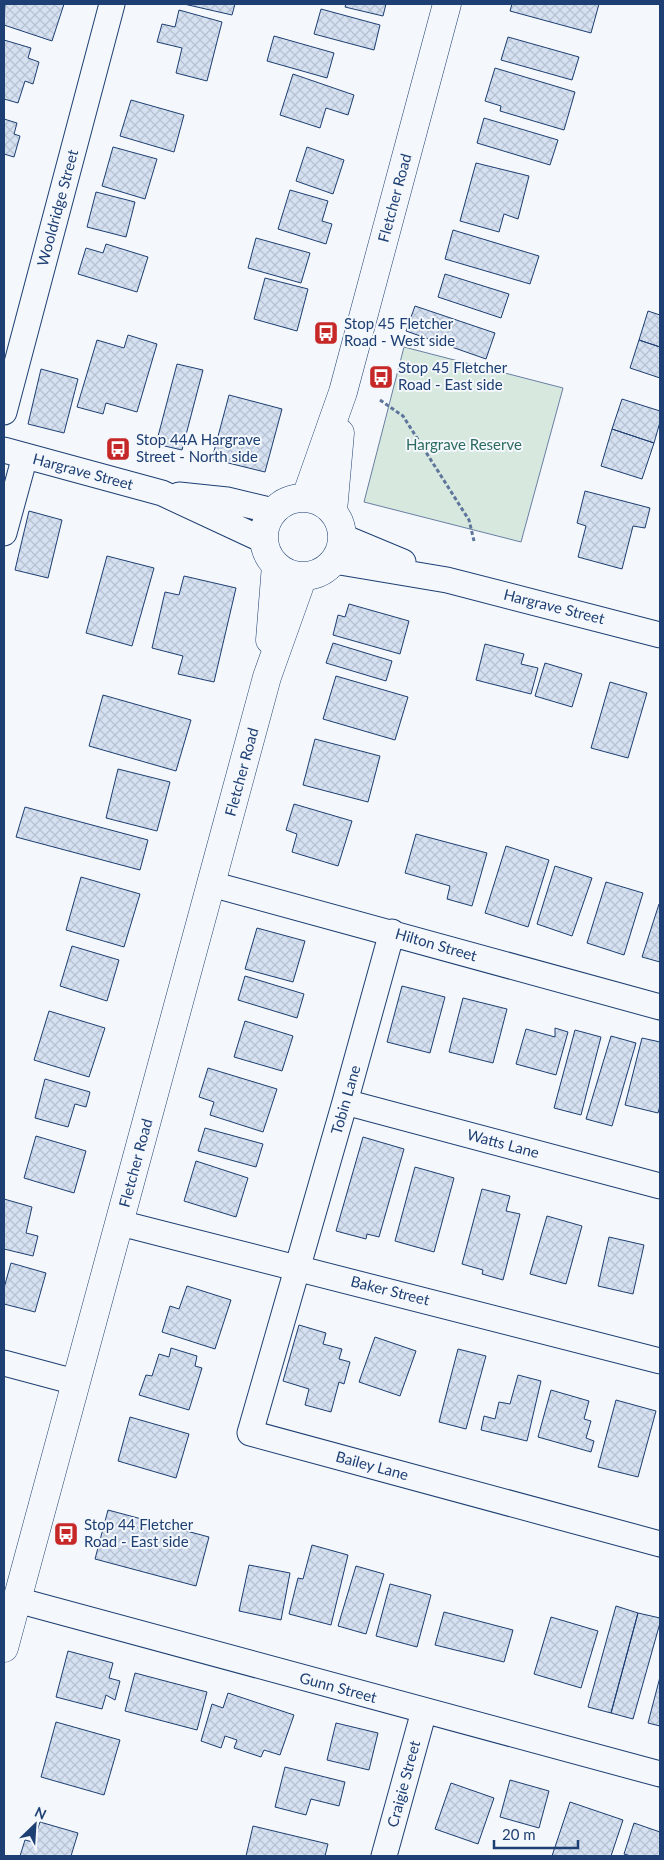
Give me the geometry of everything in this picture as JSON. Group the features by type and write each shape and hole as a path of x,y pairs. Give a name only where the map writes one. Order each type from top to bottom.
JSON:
{"street":[{"name":"Wooldridge Street","path":"4,412 112,4"},
{"name":"Fletcher Road","path":"306,497 343,392 447,4"},
{"name":"Fletcher Road","path":"333,511 343,392"},
{"path":"4,533 14,453"},
{"name":"Hargrave Street","path":"14,453 162,493 227,500 272,511"},
{"name":"Hargrave Street","path":"162,493 263,540"},
{"path":"306,497 318,500 333,511 342,529 338,549 322,572 303,576 281,570 270,559 263,540 264,528 272,511 278,505 293,498 306,497"},
{"name":"Hargrave Street","path":"338,549 447,580 660,635"},
{"name":"Fletcher Road","path":"267,677 276,565"},
{"name":"Fletcher Road","path":"4,1648 267,677 303,576"},
{"name":"Hilton Street","path":"212,884 660,1007"},
{"name":"Tobin Lane","path":"297,1267 346,1102 392,932"},
{"name":"Watts Lane","path":"346,1102 660,1186"},
{"name":"Baker Street","path":"120,1223 660,1361"},
{"name":"Bailey Lane","path":"297,1267 250,1432 660,1544"},
{"path":"4,1363 75,1382"},
{"name":"Gunn Street","path":"17,1600 424,1712 660,1774"},
{"name":"Craigie Street","path":"384,1856 424,1712"}],"path":[{"path":"380,400 403,416 469,520 474,541"}],"green space":[{"name":"Hargrave Reserve","path":"404,347 563,388 521,542 364,502"}],"building":[{"path":"5,4 64,4 52,41 4,25"},
{"path":"184,4 235,4 232,15"},
{"path":"346,4 386,4 383,16 345,7"},
{"path":"512,4 599,4 591,33 510,11"},
{"path":"321,9 380,25 374,50 314,34"},
{"path":"179,10 222,22 207,81 176,73 182,48 157,42 162,24 175,27"},
{"path":"274,36 334,53 327,78 267,61"},
{"path":"508,37 579,57 572,80 501,60"},
{"path":"4,40 31,48 28,58 39,62 33,84 25,81 18,103 4,99"},
{"path":"495,68 575,92 564,130 500,111 501,106 485,101"},
{"path":"293,74 354,95 348,115 326,108 320,128 280,115"},
{"path":"131,100 184,115 174,152 120,136"},
{"path":"484,118 558,140 550,165 477,143"},
{"path":"4,119 17,123 14,134 20,136 14,157 4,154"},
{"path":"113,147 157,159 145,199 102,186"},
{"path":"307,147 344,160 333,194 296,181"},
{"path":"476,163 529,176 518,219 504,214 499,232 460,221"},
{"path":"290,190 328,201 322,221 332,224 326,244 278,229"},
{"path":"96,192 135,202 126,237 87,227"},
{"path":"453,230 539,256 530,284 445,259"},
{"path":"256,238 310,253 301,283 248,268"},
{"path":"106,244 148,257 137,292 78,274 86,248 103,253"},
{"path":"445,274 509,294 501,318 438,297"},
{"path":"265,278 308,289 297,331 254,319"},
{"path":"415,306 495,333 486,359 406,331"},
{"path":"648,311 660,315 660,347 639,340"},
{"path":"128,335 157,344 137,412 106,403 103,414 77,407 97,340 124,348"},
{"path":"639,340 660,347 660,378 630,368"},
{"path":"177,364 203,370 182,450 156,444"},
{"path":"41,369 78,379 64,433 28,424"},
{"path":"229,395 282,409 265,472 212,459"},
{"path":"622,399 660,411 660,422 654,443 612,429"},
{"path":"612,429 654,443 642,479 601,466"},
{"path":"585,491 650,508 645,528 633,526 622,569 578,557 586,526 577,523"},
{"path":"29,511 62,520 48,578 15,570"},
{"path":"107,556 154,568 132,646 86,633"},
{"path":"184,576 236,588 214,682 178,674 183,656 152,648 165,592 179,595"},
{"path":"349,604 409,621 400,654 333,635 338,615 345,617"},
{"path":"333,643 392,661 386,681 326,663"},
{"path":"485,644 524,654 521,664 538,668 531,694 476,680"},
{"path":"545,663 582,674 572,707 535,696"},
{"path":"336,676 408,697 395,740 323,719"},
{"path":"610,682 647,693 628,758 591,748"},
{"path":"103,695 191,720 176,771 89,746"},
{"path":"315,739 380,756 368,802 303,785"},
{"path":"118,769 170,782 157,831 106,818"},
{"path":"294,804 352,821 338,866 292,852 297,834 286,830"},
{"path":"25,807 148,840 140,870 16,837"},
{"path":"416,834 487,853 472,906 447,899 450,886 405,873"},
{"path":"506,846 549,860 528,927 485,913"},
{"path":"555,866 592,878 572,936 537,924"},
{"path":"81,877 140,894 124,947 66,930"},
{"path":"606,882 643,893 624,955 587,943"},
{"path":"660,905 660,962 642,957"},
{"path":"257,928 305,941 293,982 245,969"},
{"path":"72,946 119,960 107,1001 60,986"},
{"path":"245,976 304,994 297,1018 238,1000"},
{"path":"402,986 445,997 430,1053 387,1042"},
{"path":"463,998 507,1009 493,1063 449,1052"},
{"path":"49,1011 105,1028 89,1077 34,1060"},
{"path":"245,1021 293,1036 282,1071 234,1057"},
{"path":"555,1028 568,1032 556,1075 516,1064 526,1029 555,1037"},
{"path":"575,1030 601,1037 581,1115 554,1108"},
{"path":"611,1036 636,1043 612,1126 586,1119"},
{"path":"642,1038 660,1042 660,1106 658,1113 625,1105"},
{"path":"208,1068 277,1089 263,1132 210,1115 214,1102 199,1097"},
{"path":"45,1079 90,1092 86,1107 75,1104 68,1127 35,1118"},
{"path":"205,1128 263,1144 256,1167 198,1151"},
{"path":"36,1136 86,1151 74,1193 24,1178"},
{"path":"363,1137 404,1149 379,1237 367,1234 366,1239 336,1231"},
{"path":"196,1161 248,1178 236,1217 184,1201"},
{"path":"415,1167 454,1178 434,1252 395,1241"},
{"path":"482,1189 510,1196 506,1211 520,1214 503,1280 482,1274 483,1270 462,1264"},
{"path":"4,1199 32,1207 26,1233 38,1236 33,1256 4,1249"},
{"path":"547,1216 582,1226 566,1284 530,1274"},
{"path":"609,1237 644,1245 633,1294 598,1286"},
{"path":"11,1263 46,1273 35,1312 4,1304 4,1288"},
{"path":"187,1286 231,1300 215,1349 162,1332 170,1306 179,1309"},
{"path":"299,1325 326,1333 323,1344 342,1349 339,1359 350,1362 344,1384 339,1382 331,1412 305,1405 309,1389 283,1381"},
{"path":"375,1337 416,1351 400,1396 359,1382"},
{"path":"171,1348 197,1356 195,1366 202,1368 189,1410 139,1395 146,1375 152,1376 159,1354 169,1357"},
{"path":"458,1349 486,1356 466,1429 439,1422"},
{"path":"518,1375 541,1381 527,1441 481,1430 484,1416 495,1419 499,1402 510,1404"},
{"path":"551,1390 589,1401 584,1419 591,1421 586,1438 594,1441 591,1452 538,1437"},
{"path":"616,1400 656,1411 638,1477 598,1467"},
{"path":"130,1417 189,1434 176,1478 118,1461"},
{"path":"108,1510 209,1537 196,1586 95,1559"},
{"path":"312,1545 348,1555 331,1625 289,1614 298,1578 303,1579"},
{"path":"249,1565 290,1573 281,1620 239,1611"},
{"path":"356,1566 384,1574 366,1634 338,1626"},
{"path":"390,1584 431,1595 417,1647 376,1636"},
{"path":"616,1606 638,1613 611,1713 588,1707"},
{"path":"444,1612 513,1630 504,1662 435,1645"},
{"path":"638,1613 660,1618 660,1623 633,1719 611,1713"},
{"path":"551,1617 598,1631 581,1688 534,1674"},
{"path":"68,1651 113,1663 109,1678 120,1681 115,1700 106,1695 102,1709 56,1697"},
{"path":"135,1673 207,1692 197,1730 125,1711"},
{"path":"660,1677 660,1726 648,1723"},
{"path":"228,1693 294,1715 280,1755 264,1750 261,1757 234,1748 237,1740 225,1736 221,1748 201,1741 212,1704 223,1708"},
{"path":"56,1722 120,1740 104,1795 41,1777"},
{"path":"336,1723 378,1733 369,1770 327,1760"},
{"path":"285,1767 345,1782 339,1806 311,1799 306,1815 275,1807"},
{"path":"510,1780 549,1791 539,1828 500,1817"},
{"path":"451,1783 494,1798 478,1844 435,1829"},
{"path":"570,1802 623,1820 611,1856 552,1856"},
{"path":"40,1822 78,1833 71,1856 20,1856 25,1840 33,1842"},
{"path":"634,1823 660,1832 660,1856 631,1856 624,1854"},
{"path":"253,1826 328,1844 325,1856 246,1856"}],"place":[{"name":"Stop 45 Fletcher Road - West side","path":"326,333"},
{"name":"Stop 45 Fletcher Road - East side","path":"381,377"},
{"name":"Stop 44A Hargrave Street - North side","path":"118,449"},
{"name":"Stop 44 Fletcher Road - East side","path":"66,1534"}]}
